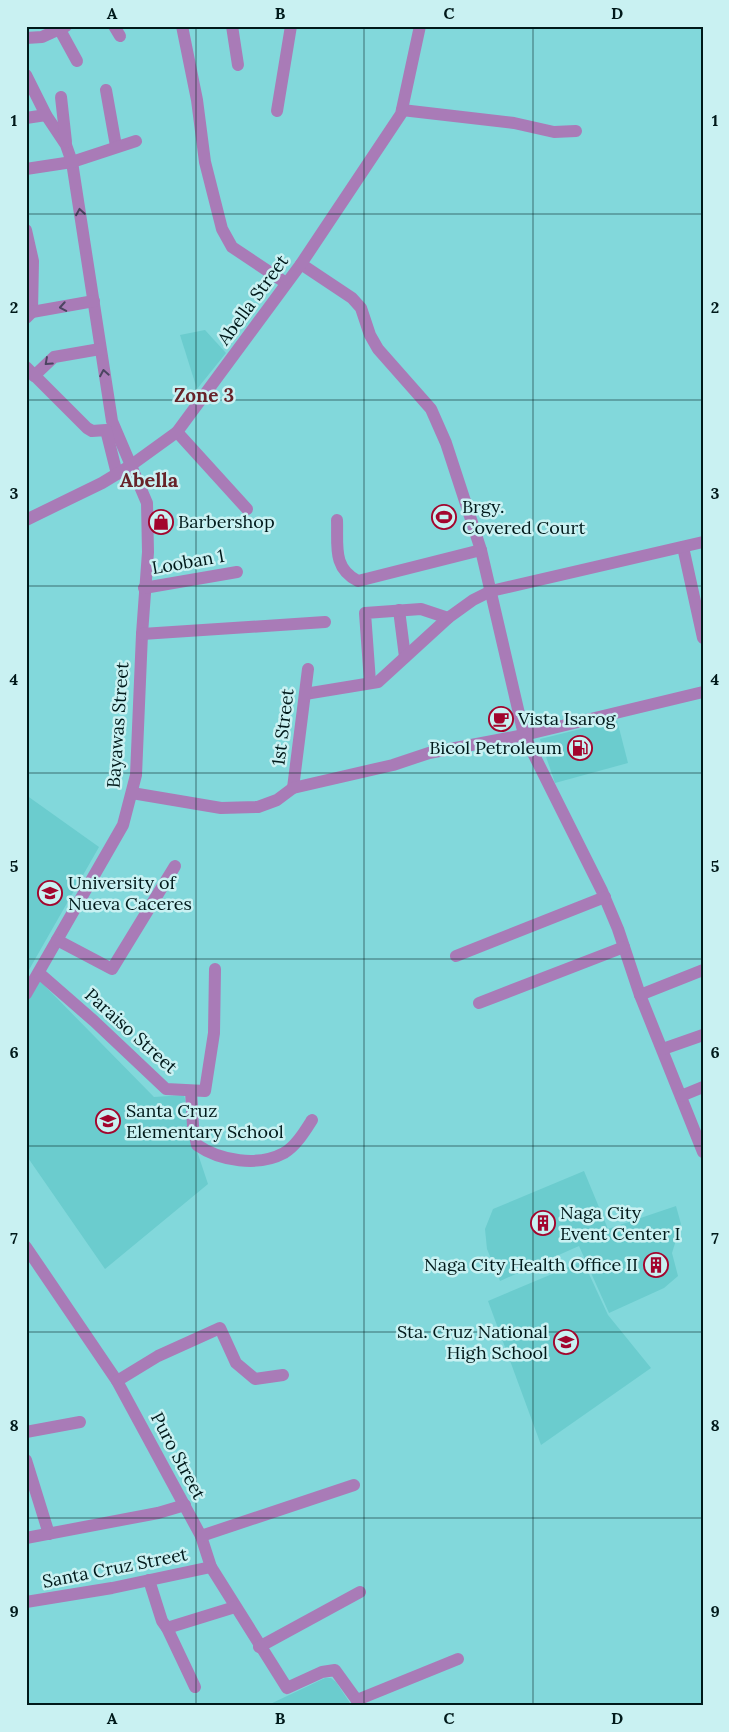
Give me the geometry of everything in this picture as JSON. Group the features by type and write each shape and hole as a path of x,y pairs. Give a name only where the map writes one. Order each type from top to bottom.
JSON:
{"street":[{"path":"182,26 197,100 204,162 222,229 232,247 286,283"},
{"path":"232,26 238,65"},
{"path":"277,111 291,26"},
{"name":"Abella Street","path":"26,520 117,474 177,432 222,374 301,264 402,110 420,26"},
{"path":"26,38 42,37 63,28 76,61"},
{"path":"26,75 46,115 66,145"},
{"path":"106,90 116,146"},
{"path":"61,97 66,145 72,162 100,349 118,452 117,474"},
{"path":"402,110 514,123 554,132 576,131"},
{"path":"26,118 46,115"},
{"path":"26,169 72,162 136,141"},
{"path":"26,230 33,261 29,315 94,301"},
{"path":"301,264 352,298 361,308 370,335 378,349 431,409 446,443 481,550 524,734 605,897 640,995 703,1152"},
{"path":"100,349 54,357 30,371 87,428 92,431 106,430 118,452"},
{"path":"177,432 247,509"},
{"name":"Bayawas Street","path":"26,994 123,825 132,793 136,766 144,588 148,552 147,504 130,466 118,452"},
{"path":"336,520 339,564 346,575 358,581 481,550"},
{"path":"305,694 378,682 448,618 473,600 491,591 703,542"},
{"path":"683,547 703,638"},
{"name":"Looban 1","path":"144,588 237,572"},
{"path":"370,682 365,613 421,609 448,618"},
{"path":"399,610 405,657"},
{"path":"142,634 325,622"},
{"name":"1st Street","path":"294,788 308,670"},
{"path":"132,793 221,808 258,807 277,800 294,788 393,764 429,753 524,734 703,692"},
{"path":"57,940 112,969 174,866"},
{"path":"456,956 605,897"},
{"path":"479,1003 624,947"},
{"name":"Paraiso Street","path":"39,972 166,1089 206,1091 214,1033 215,969"},
{"path":"640,995 703,970"},
{"path":"663,1049 703,1035"},
{"path":"681,1096 703,1088"},
{"path":"191,1090 193,1126 197,1144 211,1155 265,1160 285,1152 304,1133 312,1120"},
{"name":"Puro Street","path":"26,1247 116,1381 202,1536 211,1567 287,1688 322,1672 335,1670 359,1703"},
{"path":"116,1381 158,1356 220,1328 236,1363 255,1379 283,1375"},
{"path":"26,1432 80,1422"},
{"path":"26,1460 49,1534"},
{"path":"202,1536 354,1485"},
{"path":"26,1538 158,1513 185,1505"},
{"name":"Santa Cruz Street","path":"26,1602 211,1567"},
{"path":"149,1580 162,1621 195,1687"},
{"path":"260,1647 360,1592"},
{"path":"167,1628 235,1607"},
{"path":"359,1703 458,1659"}],"shaded area":[{"path":"205,330 226,353 197,389 180,335"},
{"path":"617,720 628,763 555,783 540,739"},
{"name":"University of Nueva Caceres","path":"26,795 99,847 26,975"},
{"name":"Santa Cruz Elementary School","path":"40,981 154,1097 184,1095 195,1145 208,1184 105,1269 26,1155 26,1004"},
{"path":"584,1171 608,1229 676,1206 681,1224 672,1253 678,1276 664,1288 609,1313 579,1246 500,1281 487,1249 485,1229 493,1209"},
{"name":"Sta. Cruz National High School","path":"583,1261 608,1315 651,1368 541,1445 488,1301"},
{"path":"325,1678 331,1678 336,1682 352,1706 266,1706"}],"place":[{"name":"Brgy. Covered Court","path":"444,517"},
{"name":"Barbershop","path":"161,522"},
{"name":"Vista Isarog","path":"501,719"},
{"name":"Bicol Petroleum","path":"580,748"},
{"name":"University of Nueva Caceres","path":"50,893"},
{"name":"Santa Cruz Elementary School","path":"108,1121"},
{"name":"Naga City Event Center I","path":"543,1223"},
{"name":"Naga City Health Office II","path":"656,1265"},
{"name":"Sta. Cruz National High School","path":"566,1342"}],"district":[{"name":"Zone 3","path":"204,395"},
{"name":"Abella","path":"149,480"}]}
